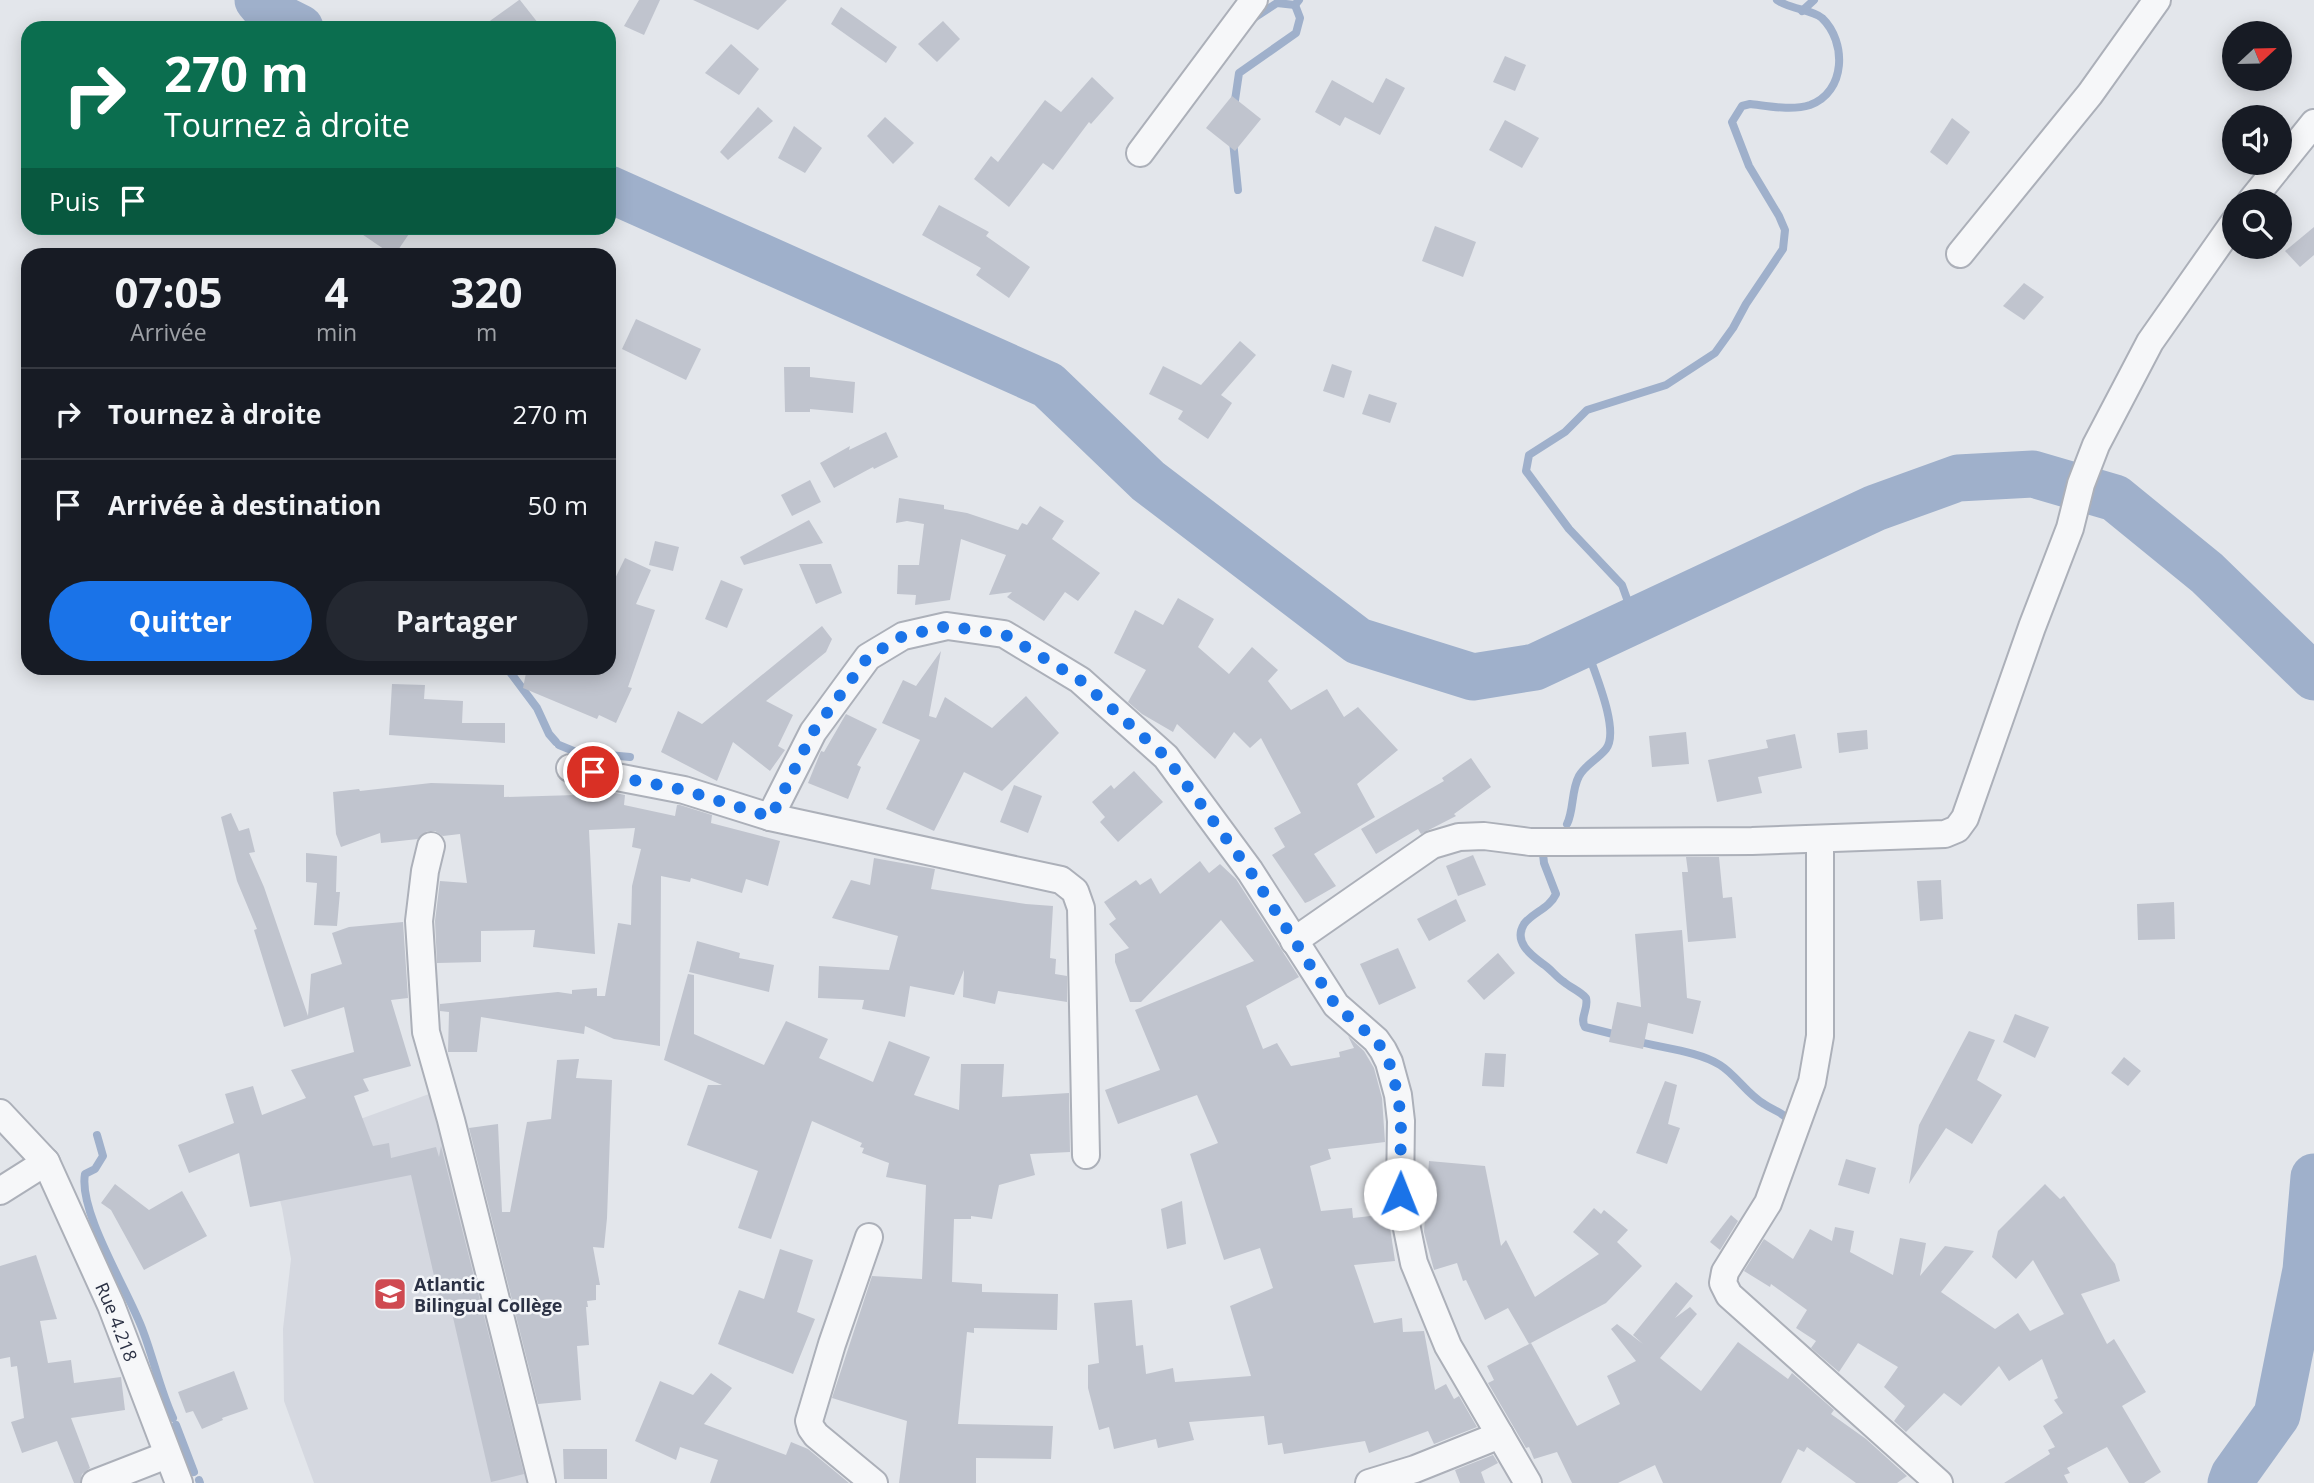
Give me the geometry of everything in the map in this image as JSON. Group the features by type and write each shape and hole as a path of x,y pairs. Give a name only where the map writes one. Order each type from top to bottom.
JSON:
{"street":[{"path":"1140,153 1254,0"},
{"path":"1960,254 2090,93 2157,0"},
{"path":"2261,189 2314,123"},
{"path":"1294,942 1432,845 1458,837 1484,836 1530,842 1820,839 1945,834 1957,829 1965,818 2070,528 2081,484 2096,445 2150,342 2222,240"},
{"path":"771,817 813,732 868,657 903,636 947,626 1004,634 1080,680 1166,757 1250,871 1336,1006 1376,1040 1389,1062 1398,1095 1401,1121 1400,1194 1415,1263 1448,1346 1528,1483"},
{"path":"570,768 684,790 771,817 1061,880 1075,891 1081,908 1086,1155"},
{"path":"1820,839 1820,1036 1812,1082 1768,1203 1725,1272 1723,1283 1729,1295 1938,1483"},
{"path":"431,846 419,921 426,1032 451,1120 542,1483"},
{"name":"Rue 4.218","path":"0,1113 46,1163 111,1305 179,1483"},
{"path":"0,1191 46,1163"},
{"path":"869,1237 809,1421 816,1435 874,1483"},
{"path":"1369,1483 1415,1469 1500,1434"},
{"path":"95,1483 167,1455"}],"shaded area":[{"name":"Atlantic Bilingual Collège","path":"440,1090 539,1483 314,1483 284,1401 283,1329 291,1259 282,1208 267,1153"}],"building":[{"path":"519,0 536,21 490,21"},
{"path":"639,0 660,0 644,35 624,26"},
{"path":"693,0 787,0 758,30"},
{"path":"841,7 897,47 886,63 831,24"},
{"path":"943,21 960,39 937,62 918,44"},
{"path":"731,44 759,69 739,95 705,73"},
{"path":"1505,56 1526,65 1515,91 1493,82"},
{"path":"1092,77 1114,98 1091,124 1089,122 1053,170 1043,163 1009,207 974,179 991,156 998,162 1045,100 1061,112"},
{"path":"1386,78 1405,88 1380,135 1345,117 1340,126 1315,112 1332,80 1373,103"},
{"path":"1232,96 1261,119 1235,151 1206,128"},
{"path":"758,107 773,121 728,160 720,152"},
{"path":"885,117 914,143 893,164 867,136"},
{"path":"1952,118 1970,132 1947,165 1930,152"},
{"path":"1505,120 1539,138 1522,168 1489,150"},
{"path":"794,126 822,148 805,173 778,158"},
{"path":"939,205 989,232 986,236 1030,267 1009,298 976,275 981,268 922,235"},
{"path":"1435,226 1476,242 1463,277 1422,261"},
{"path":"2314,227 2314,255 2300,267 2292,258 2292,245"},
{"path":"363,235 408,235 399,248 382,248"},
{"path":"2024,283 2044,297 2024,320 2003,306"},
{"path":"636,319 701,349 686,380 622,349"},
{"path":"1240,341 1256,355 1221,395 1232,403 1208,439 1178,419 1183,411 1149,394 1163,366 1201,385"},
{"path":"1332,364 1352,371 1344,398 1323,391"},
{"path":"784,367 810,367 810,377 855,382 853,413 810,409 810,412 785,412"},
{"path":"1369,394 1397,403 1390,423 1362,414"},
{"path":"886,432 898,457 834,488 820,463 850,446 849,450"},
{"path":"810,480 821,502 792,516 781,495"},
{"path":"899,498 944,505 944,509 967,513 1018,530 1022,523 1027,525 1040,506 1064,521 1052,539 1100,573 1078,601 1065,592 1044,621 1007,597 1012,592 989,595 1006,555 961,539 950,600 915,605 916,595 897,594 898,565 919,565 924,524 907,521 896,523"},
{"path":"809,520 823,543 744,565 740,557"},
{"path":"655,541 679,547 673,571 649,565"},
{"path":"625,558 651,570 636,604 655,610 628,687 632,688 616,723 599,715 597,719 523,688 526,675 616,675 616,577"},
{"path":"799,564 831,564 842,593 816,604"},
{"path":"721,580 743,589 727,628 705,619"},
{"path":"1178,598 1214,619 1198,647 1229,674 1252,647 1278,670 1268,681 1291,710 1327,689 1344,717 1358,707 1398,750 1357,784 1375,817 1314,854 1336,886 1310,901 1305,903 1272,855 1285,847 1274,828 1301,813 1261,738 1250,748 1234,732 1215,759 1177,724 1173,732 1142,714 1128,702 1146,670 1114,653 1135,610 1163,625"},
{"path":"822,626 832,639 826,652 766,701 793,715 778,746 785,750 770,771 733,742 717,781 661,752 678,711 702,724"},
{"path":"941,651 929,716 936,718 945,697 992,728 1026,696 1059,733 1002,791 964,772 934,831 886,809 920,740 882,723 903,680 916,686"},
{"path":"392,684 425,685 424,699 463,701 462,723 505,723 505,743 389,735"},
{"path":"846,714 877,729 857,765 861,767 848,799 808,783 821,751 824,752"},
{"path":"1867,730 1868,749 1839,753 1837,733"},
{"path":"1686,732 1689,764 1652,767 1649,736"},
{"path":"1795,734 1802,768 1758,777 1762,793 1717,802 1708,760 1768,748 1766,740"},
{"path":"1471,758 1491,787 1454,814 1456,816 1421,834 1418,829 1376,854 1361,829 1444,781 1442,778"},
{"path":"1134,771 1163,802 1118,842 1100,822 1105,817 1092,802 1111,785 1114,789"},
{"path":"431,783 504,785 504,797 576,795 576,785 625,795 624,805 675,816 677,805 680,805 712,815 711,823 780,841 768,886 746,879 742,893 691,878 690,882 661,876 660,1046 614,1039 585,1026 584,1034 481,1017 477,1052 448,1052 449,1012 440,1011 440,1004 558,992 572,994 572,990 597,988 597,996 605,996 618,923 631,925 632,886 641,849 632,847 635,828 589,830 595,954 533,947 535,930 481,931 481,962 437,963 435,921 440,881 467,883 460,834 443,836 435,831 427,831 418,839 381,843 380,833 341,847 336,834 333,792"},
{"path":"1014,785 1042,796 1028,833 1000,822"},
{"path":"231,813 239,831 249,828 255,852 249,853 264,887 308,1016 311,974 342,964 332,933 349,927 403,922 408,998 391,1000 411,1066 363,1079 369,1091 354,1096 373,1146 389,1143 391,1158 436,1147 439,1157 441,1146 524,1474 491,1482 452,1313 443,1315 411,1175 250,1207 239,1153 189,1173 178,1145 234,1123 225,1094 253,1086 262,1115 306,1098 291,1070 354,1052 344,1007 284,1027 254,930 257,929 237,881 221,817"},
{"path":"306,853 337,856 336,892 340,892 337,926 314,925 317,883 306,882"},
{"path":"1473,855 1486,885 1458,896 1446,866"},
{"path":"1686,857 1719,857 1723,898 1732,897 1736,938 1688,942 1682,872 1688,872"},
{"path":"874,858 935,869 931,889 1053,906 1050,958 1056,959 1055,974 1067,976 1067,1002 998,991 995,1004 963,997 964,970 954,995 910,986 905,1017 862,1009 864,1000 818,998 819,966 889,970 898,936 832,918 851,880 870,885"},
{"path":"1200,861 1209,873 1220,864 1236,879 1299,977 1246,1006 1263,1049 1277,1043 1291,1066 1340,1057 1339,1052 1354,1048 1348,1036 1364,1051 1374,1068 1382,1098 1385,1142 1328,1149 1331,1159 1310,1166 1321,1211 1352,1208 1353,1218 1388,1214 1395,1261 1354,1265 1374,1323 1402,1318 1403,1332 1424,1331 1435,1390 1446,1384 1454,1399 1459,1396 1477,1427 1434,1444 1428,1431 1369,1453 1365,1441 1284,1454 1282,1443 1268,1445 1264,1416 1189,1422 1194,1440 1158,1448 1156,1439 1114,1449 1109,1427 1099,1430 1088,1388 1088,1365 1099,1363 1094,1303 1132,1300 1136,1346 1143,1345 1146,1374 1173,1368 1175,1382 1251,1376 1230,1306 1273,1288 1260,1248 1224,1260 1190,1154 1218,1143 1197,1095 1118,1124 1105,1090 1160,1070 1135,1010 1254,961 1221,920 1141,1002 1130,1002 1115,962 1115,954 1129,948 1109,924 1116,919 1104,902 1136,880 1140,885 1151,878 1160,894"},
{"path":"1941,880 1943,919 1920,921 1917,881"},
{"path":"1456,899 1466,921 1429,941 1417,919"},
{"path":"2174,902 2175,939 2138,940 2137,904"},
{"path":"1682,930 1687,998 1701,1001 1693,1034 1648,1023 1643,1049 1609,1042 1617,1002 1641,1007 1635,934"},
{"path":"697,941 740,953 739,958 774,965 769,992 689,972"},
{"path":"1398,948 1416,988 1379,1005 1360,964"},
{"path":"1498,953 1515,973 1484,1000 1467,981"},
{"path":"688,974 694,975 694,1034 764,1065 786,1021 828,1039 819,1058 873,1082 889,1041 930,1057 914,1095 959,1110 961,1064 1004,1064 1002,1097 1069,1093 1070,1152 1030,1154 1035,1175 999,1185 992,1219 971,1216 971,1219 954,1219 952,1282 982,1284 982,1292 1058,1294 1057,1330 974,1328 974,1333 967,1332 958,1424 1053,1426 1051,1459 976,1458 976,1483 899,1483 907,1421 832,1398 872,1276 922,1279 926,1185 886,1177 889,1163 862,1153 862,1143 812,1121 771,1239 738,1228 758,1171 687,1145 708,1085 722,1085 664,1060"},
{"path":"2015,1014 2049,1027 2035,1058 2003,1042"},
{"path":"1969,1031 1995,1040 1977,1080 2002,1095 1972,1144 1946,1128 1909,1184 1919,1125"},
{"path":"1485,1053 1506,1054 1504,1087 1482,1086"},
{"path":"2124,1057 2141,1071 2128,1086 2111,1073"},
{"path":"579,1059 576,1078 612,1080 604,1248 593,1247 600,1285 596,1285 596,1300 587,1301 589,1345 577,1346 581,1400 538,1404 469,1128 498,1124 502,1212 510,1212 527,1122 551,1119 557,1060"},
{"path":"1665,1081 1677,1085 1668,1124 1680,1128 1667,1164 1636,1153"},
{"path":"1846,1159 1876,1168 1869,1194 1838,1185"},
{"path":"1429,1161 1485,1166 1501,1246 1506,1240 1535,1297 1599,1254 1573,1232 1594,1208 1601,1214 1604,1210 1628,1230 1617,1242 1642,1266 1606,1303 1529,1344 1508,1308 1485,1320 1466,1280 1463,1281 1457,1263 1434,1270 1424,1232"},
{"path":"115,1184 149,1210 182,1191 207,1236 144,1270 111,1210 101,1203"},
{"path":"2045,1184 2060,1199 2064,1196 2115,1264 2120,1281 2081,1294 2107,1344 2114,1339 2146,1392 2122,1406 2161,1472 2144,1483 2129,1483 2107,1447 2067,1468 2070,1473 2064,1475 2068,1483 2004,1483 2050,1454 2048,1450 2055,1447 2043,1426 2063,1413 2054,1400 2058,1398 2042,1359 2009,1381 1999,1366 1961,1406 1944,1393 1906,1432 1894,1421 1905,1406 1884,1387 1898,1367 1858,1343 1839,1372 1811,1348 1816,1341 1796,1328 1807,1310 1771,1284 1770,1287 1744,1271 1764,1239 1793,1259 1810,1229 1832,1241 1835,1227 1854,1231 1850,1252 1893,1275 1900,1238 1926,1243 1920,1276 1945,1246 1974,1251 1941,1292 1995,1329 2018,1313 2030,1331 2064,1314 2033,1260 2016,1279 1992,1257 1998,1231"},
{"path":"1182,1201 1186,1244 1167,1249 1161,1209"},
{"path":"1731,1215 1738,1221 1720,1250 1710,1242"},
{"path":"780,1249 813,1260 797,1312 815,1319 793,1374 718,1344 739,1290 764,1299"},
{"path":"36,1255 57,1319 40,1321 48,1363 71,1360 74,1383 121,1377 125,1410 71,1418 90,1468 82,1474 80,1483 74,1483 57,1441 22,1453 11,1422 24,1418 17,1366 11,1367 10,1357 0,1359 0,1266"},
{"path":"1676,1282 1693,1296 1675,1318 1690,1307 1697,1314 1660,1358 1701,1391 1738,1342 1788,1379 1792,1373 1834,1410 1831,1414 1866,1439 1907,1476 1897,1483 1856,1483 1807,1447 1804,1452 1798,1449 1781,1483 1663,1483 1655,1465 1618,1483 1572,1483 1557,1452 1534,1459 1488,1383 1494,1380 1487,1366 1531,1343 1577,1426 1620,1404 1607,1376 1636,1361 1611,1329 1617,1324 1643,1344 1633,1335"},
{"path":"234,1371 248,1409 222,1418 223,1420 202,1429 193,1411 186,1413 178,1392"},
{"path":"711,1373 732,1388 704,1424 786,1455 791,1442 808,1449 849,1483 710,1483 718,1460 680,1447 676,1460 635,1441 660,1381 693,1395"},
{"path":"563,1449 607,1449 607,1479 564,1479"},
{"path":"1493,1455 1498,1463 1481,1472 1485,1483 1460,1483 1455,1470"}],"waterway":[{"path":"258,0 268,12 286,21"},
{"path":"1251,20 1277,3 1295,5 1299,0"},
{"path":"1635,621 1622,585 1569,529 1526,471 1529,455 1565,432 1587,410 1666,385 1715,353 1783,249 1785,230 1749,166 1732,122 1742,106 1750,104 1796,108 1822,99 1836,78 1839,53 1836,40 1822,18 1777,0"},
{"path":"1802,11 1814,0"},
{"path":"1234,107 1239,73 1296,33 1300,18 1295,5"},
{"path":"1233,141 1238,190"},
{"path":"616,192 1048,385 1148,481 1358,641 1473,677 1535,667 1875,508 1958,478 2033,474 2115,498 2207,573 2314,677"},
{"path":"1567,824 1579,776 1606,749 1610,740 1608,713 1585,644"},
{"path":"512,675 537,708 549,734 556,742"},
{"path":"559,745 576,752 630,757"},
{"path":"1542,845 1544,863 1556,894 1524,924 1521,931 1522,942 1533,956 1586,998 1583,1020 1585,1027 1621,1036"},
{"path":"1636,1041 1711,1060 1726,1069 1758,1100 1791,1122"},
{"path":"97,1135 103,1156 95,1169 85,1174 89,1209 143,1331 173,1418"},
{"path":"2231,1483 2277,1415 2306,1270 2314,1177"},
{"path":"176,1425 194,1472"}],"place":[{"name":"Atlantic Bilingual Collège","path":"390,1294"}],"route":[{"path":"593,772 684,790 771,817 813,732 868,657 903,636 947,626 1004,634 1080,680 1166,757 1250,871 1336,1006 1376,1040 1389,1062 1398,1095 1401,1121 1400,1194"}]}
